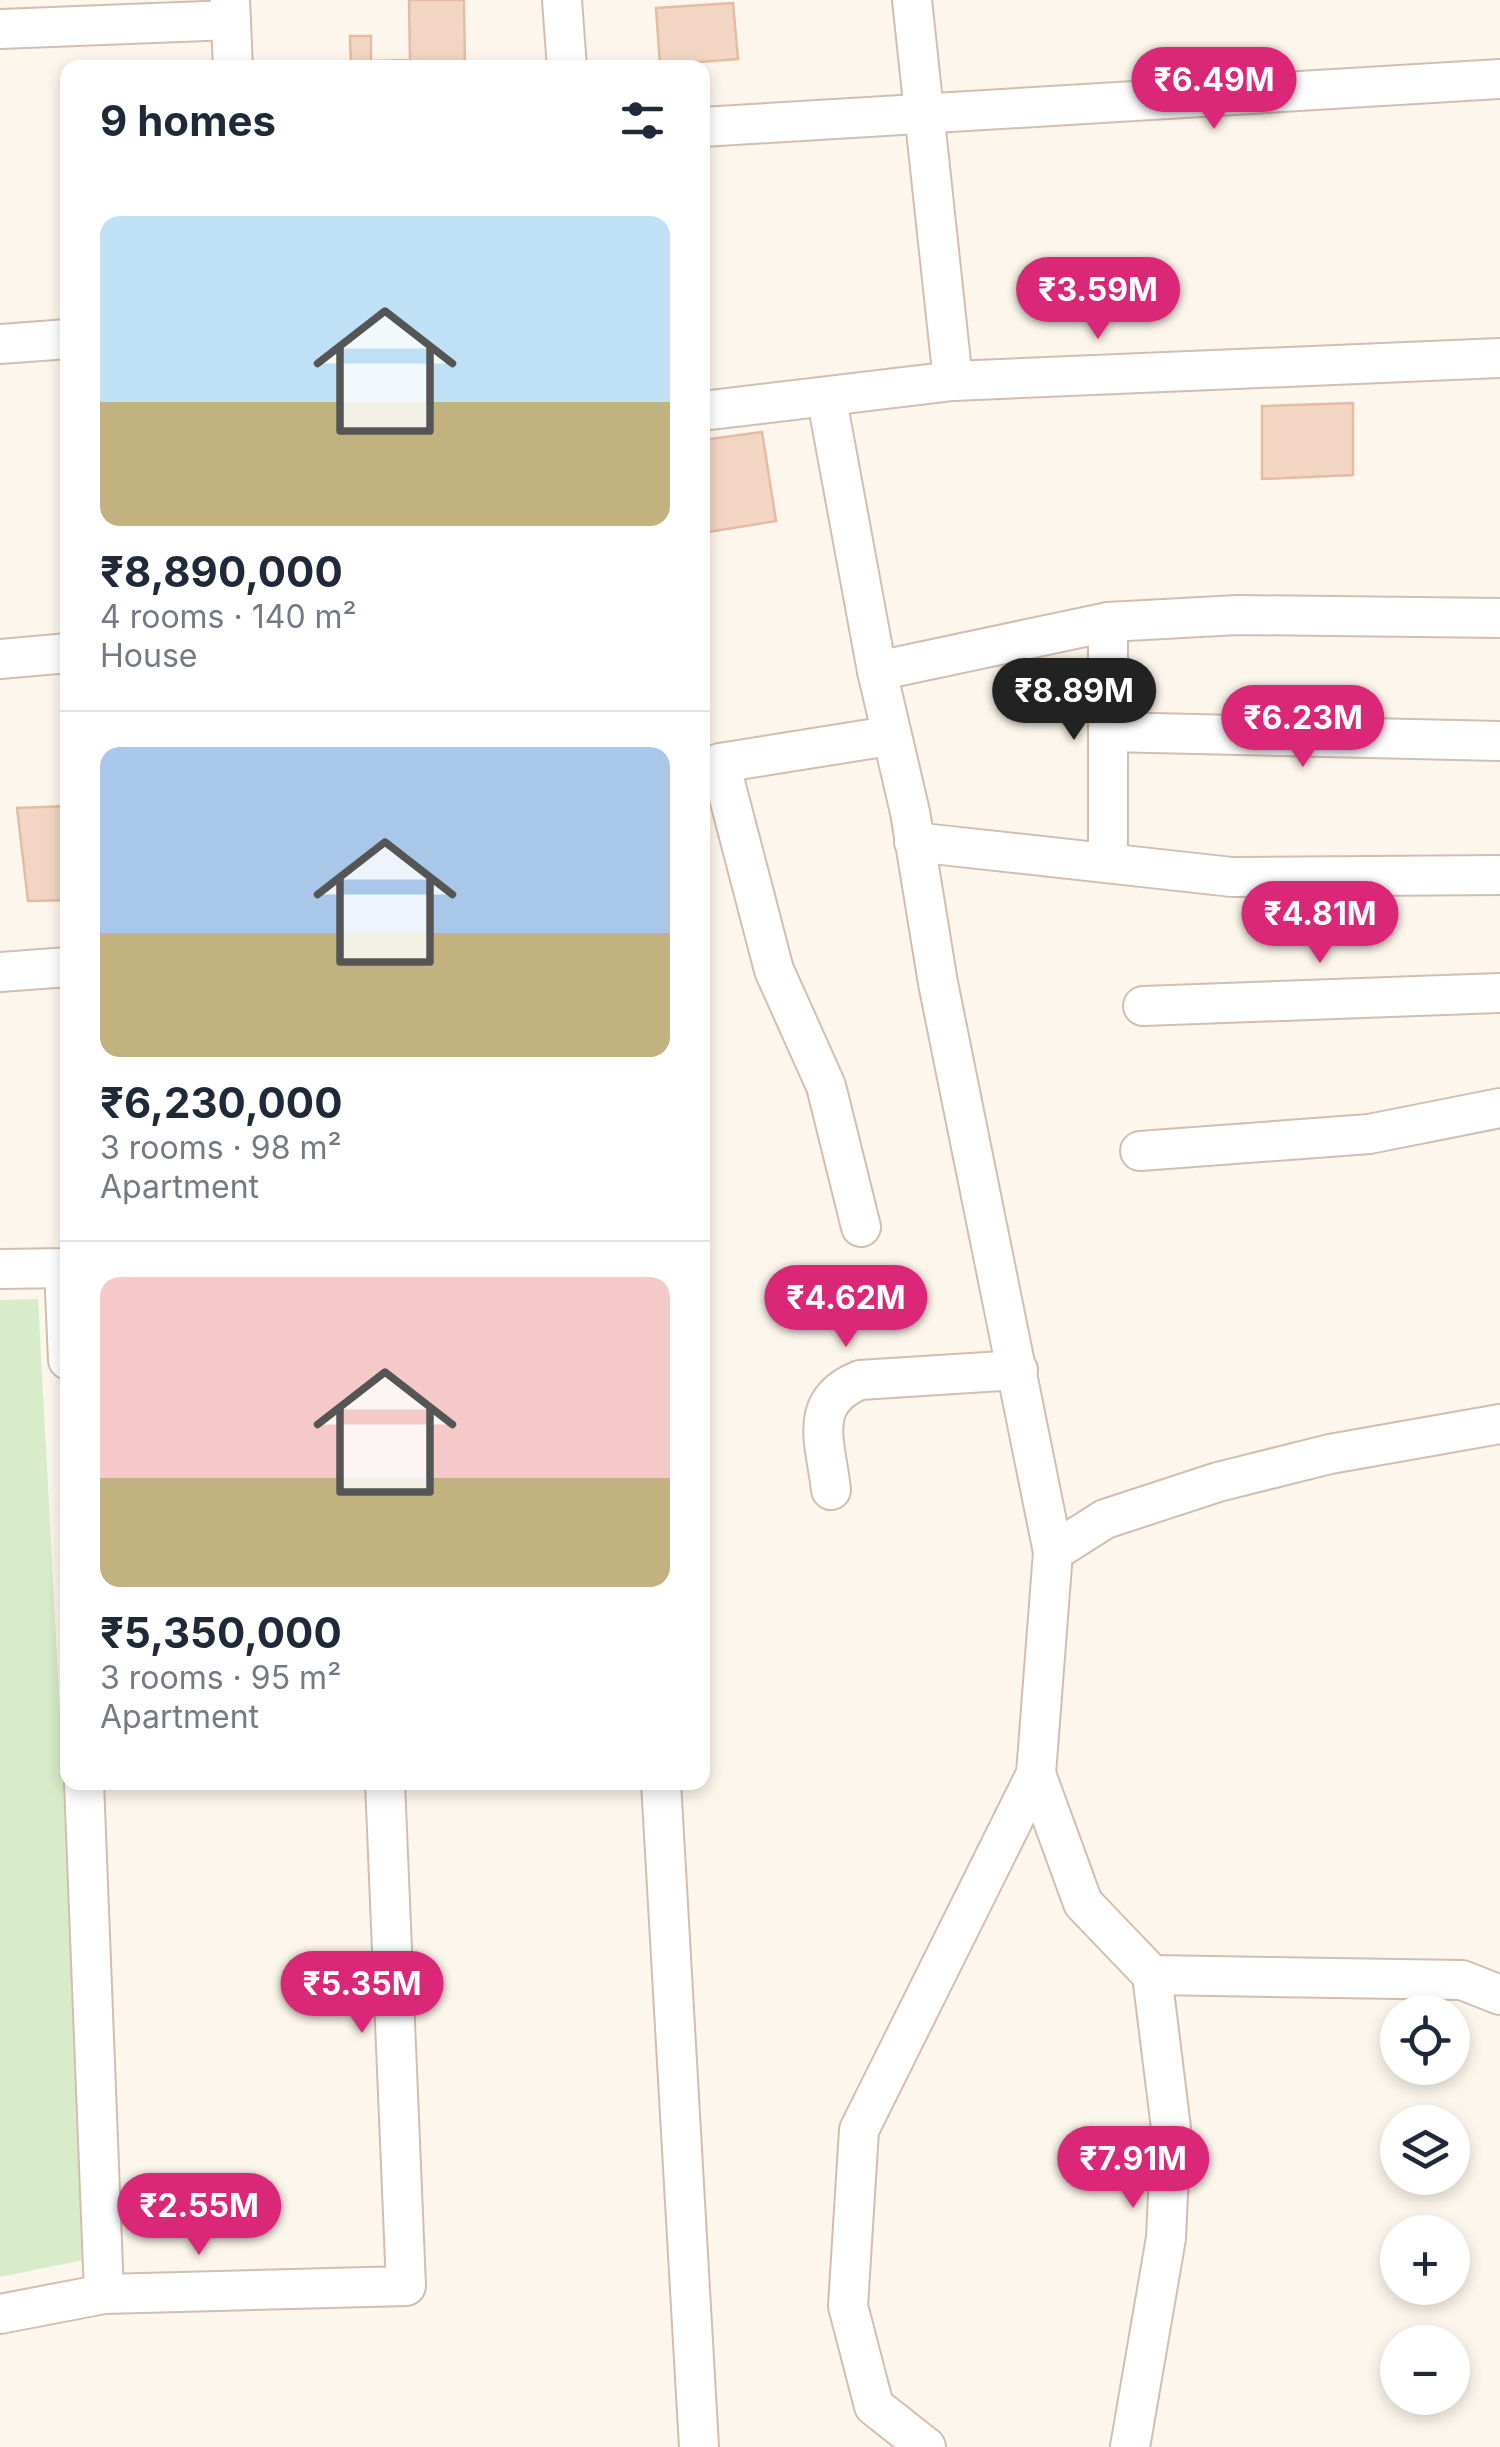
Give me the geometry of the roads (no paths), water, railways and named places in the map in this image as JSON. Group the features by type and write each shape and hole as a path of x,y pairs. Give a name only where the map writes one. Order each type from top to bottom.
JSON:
{"street":[{"path":"562,0 566,60"},
{"path":"912,0 953,381"},
{"path":"0,29 231,10 233,60"},
{"path":"710,127 924,117 1500,79"},
{"path":"0,344 60,340"},
{"path":"710,410 827,400 953,381 1500,358"},
{"path":"827,400 889,736 914,842 971,1152 1053,1552 1036,1774 859,2130 848,2306 874,2406 926,2447"},
{"path":"878,671 1108,622 1238,616 1500,618"},
{"path":"1108,622 1108,863"},
{"path":"0,659 60,653"},
{"path":"1108,732 1500,741"},
{"path":"860,1227 826,1086 774,970 720,764 889,736"},
{"path":"914,842 1232,877 1500,874"},
{"path":"0,972 60,968"},
{"path":"1143,1006 1500,992"},
{"path":"1140,1150 1369,1134 1500,1108"},
{"path":"0,1269 60,1268"},
{"path":"831,1490 824,1417 827,1402 838,1389 860,1380 1018,1370"},
{"path":"1053,1552 1104,1519 1218,1482 1330,1454 1500,1424"},
{"path":"1036,1774 1083,1904 1152,1975 1170,2128 1167,2220 1130,2447"},
{"path":"84,1790 104,2294"},
{"path":"0,2314 104,2294 406,2286 385,1790"},
{"path":"660,1790 700,2447"},
{"path":"1152,1975 1462,1980 1500,1996"}]}
